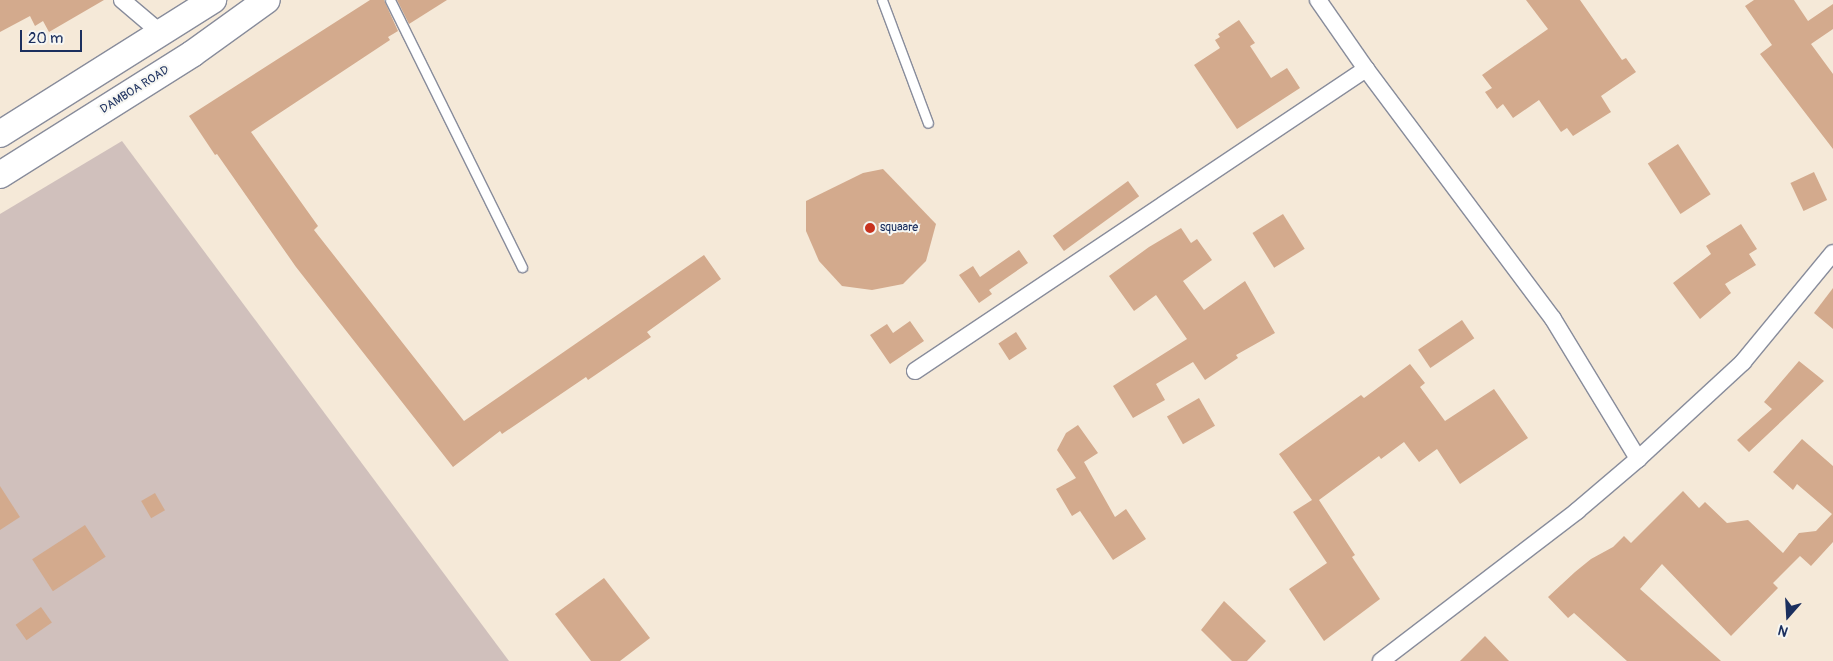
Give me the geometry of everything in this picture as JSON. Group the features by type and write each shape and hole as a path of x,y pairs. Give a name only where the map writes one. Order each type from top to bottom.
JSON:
{"main road":[{"path":"0,134 162,34 213,0"},
{"name":"DAMBOA ROAD","path":"0,175 192,54 267,0"}],"street":[{"path":"122,0 162,34"},
{"path":"1318,0 1366,69 1553,318 1638,459"},
{"path":"915,371 1366,69"},
{"path":"1381,661 1577,511 1638,459 1743,362 1832,255"}],"lane":[{"path":"390,0 522,266"},
{"path":"882,0 928,123"}],"shaded area":[{"path":"122,141 509,661 0,661 0,214"}],"building":[{"path":"0,0 104,0 49,32 43,21 35,26 30,16 0,32"},
{"path":"370,0 384,0 398,31 388,37 390,40 251,132 318,226 314,230 464,421 704,255 721,279 647,332 651,337 588,380 586,377 502,434 500,431 453,467 296,267 189,116"},
{"path":"397,0 447,0 409,24"},
{"path":"1526,0 1580,0 1622,60 1626,58 1636,72 1601,96 1611,112 1573,136 1567,128 1561,132 1539,100 1513,118 1503,104 1497,109 1485,92 1492,88 1482,75 1548,29"},
{"path":"1754,0 1794,0 1808,21 1833,4 1833,29 1811,44 1833,74 1833,149 1760,54 1772,45 1745,6"},
{"path":"1239,20 1255,43 1250,46 1271,78 1287,68 1300,88 1237,129 1194,65 1220,48 1215,40 1220,37 1218,34"},
{"path":"1678,144 1711,194 1680,214 1648,164"},
{"name":"squaare","path":"883,169 936,224 926,261 903,284 872,290 842,286 819,261 806,231 806,201 863,173"},
{"path":"1814,172 1827,200 1804,211 1790,183"},
{"path":"1128,181 1139,196 1064,251 1053,236"},
{"path":"1283,214 1305,249 1274,268 1252,233"},
{"path":"1741,224 1757,249 1749,254 1756,265 1725,284 1731,293 1700,319 1673,283 1711,254 1706,246"},
{"path":"1181,228 1191,243 1197,239 1212,260 1183,281 1204,310 1245,281 1275,333 1236,355 1238,358 1205,380 1193,362 1156,384 1165,400 1133,418 1113,386 1187,339 1156,295 1134,311 1109,276 1149,247"},
{"path":"1019,250 1028,263 989,290 992,294 979,303 959,275 973,266 980,277"},
{"path":"1833,288 1833,329 1814,313"},
{"path":"1462,320 1474,338 1430,368 1418,350"},
{"path":"910,321 924,341 890,364 870,335 887,324 893,333"},
{"path":"1016,332 1027,349 1009,360 998,343"},
{"path":"1799,361 1824,381 1749,452 1737,440 1772,409 1764,402"},
{"path":"1410,364 1425,383 1420,387 1445,421 1494,389 1528,438 1460,484 1437,449 1419,462 1404,442 1381,459 1379,456 1319,500 1355,555 1352,557 1380,599 1324,641 1289,589 1327,563 1293,512 1312,500 1279,454 1361,395 1364,398"},
{"path":"1199,398 1215,426 1183,444 1167,416"},
{"path":"1078,425 1098,453 1084,462 1115,517 1126,509 1146,539 1113,560 1080,511 1072,516 1056,489 1076,478 1057,450 1066,433"},
{"path":"1802,439 1833,466 1833,542 1811,566 1800,556 1773,583 1778,588 1731,636 1662,564 1640,589 1721,661 1627,661 1574,613 1568,618 1548,597 1591,559 1613,547 1624,536 1631,543 1683,491 1699,508 1705,502 1727,523 1748,520 1783,553 1799,533 1816,531 1832,514 1797,484 1793,490 1773,472"},
{"path":"0,486 20,517 0,530"},
{"path":"155,493 165,510 151,518 141,501"},
{"path":"85,525 106,557 53,591 32,559"},
{"path":"604,578 650,638 620,661 591,661 555,614"},
{"path":"1224,601 1266,641 1247,661 1232,661 1201,630"},
{"path":"41,607 52,623 27,640 16,625"},
{"path":"1485,636 1509,661 1460,661"}],"place":[{"name":"squaare","path":"870,228"}]}
